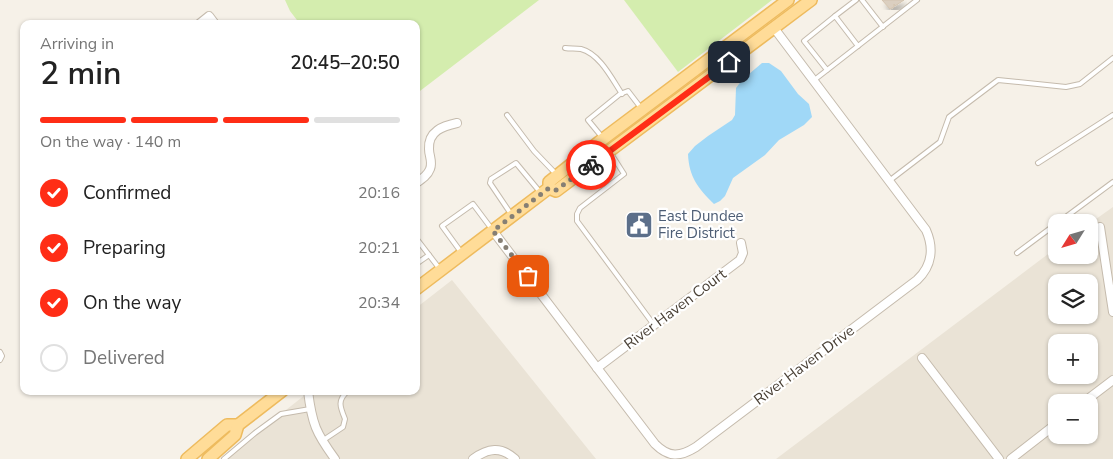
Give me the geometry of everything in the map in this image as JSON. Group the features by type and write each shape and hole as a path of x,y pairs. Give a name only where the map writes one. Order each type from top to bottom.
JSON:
{"main road":[{"path":"420,285 545,191 549,182 603,139 788,0"},
{"path":"545,191 556,190 811,0"},
{"path":"208,459 235,436 238,426 277,395"},
{"path":"187,459 227,425 238,426"}],"street":[{"name":"River Haven Drive","path":"493,231 658,447 675,455 689,451 922,275 931,254 929,237 922,224 774,28"},
{"path":"420,180 430,171 431,165 428,149 430,138 443,126 457,123"},
{"path":"1100,227 1113,312"},
{"name":"River Haven Court","path":"597,368 740,260 743,253 741,243"},
{"path":"922,358 999,459"},
{"path":"1095,394 1113,380"},
{"path":"308,395 315,430 335,459"},
{"path":"1011,459 1048,430"},
{"path":"473,459 486,450 500,450 515,459"}],"lane":[{"path":"827,70 804,40 856,0"},
{"path":"862,0 883,26"},
{"path":"813,81 917,0"},
{"path":"835,16 858,46"},
{"path":"564,48 580,49 588,52 601,63 622,94"},
{"path":"889,181 940,142 949,117 998,80 1066,87 1080,84 1113,58"},
{"path":"603,139 588,120 622,94 628,91 642,110"},
{"path":"507,115 534,151 557,175"},
{"path":"1038,163 1113,115"},
{"path":"609,151 624,174 580,208 577,214 577,221 654,325"},
{"path":"512,216 490,184 491,179 516,163 545,191"},
{"path":"1069,214 1113,182"},
{"path":"462,254 442,226 473,204 493,231"},
{"path":"1017,253 1048,230"},
{"path":"420,243 441,270"},
{"path":"420,261 429,255"},
{"path":"0,352 2,356 0,360"},
{"path":"322,441 343,426 345,419 340,401 344,395"},
{"path":"224,459 281,414 310,409"}],"shaded area":[{"path":"1113,207 1113,459 776,459 1048,254 1048,264 1098,264 1098,218"},
{"path":"452,280 596,459 224,459 305,395 420,395 420,305"}],"green space":[{"path":"285,0 539,0 420,91 420,20 297,20"},
{"path":"624,0 772,0 678,72"}],"water":[{"path":"762,63 769,63 781,71 798,94 809,104 812,117 804,125 779,140 765,155 733,178 725,196 714,204 695,182 690,169 688,154 695,146 732,120 735,115 736,88 742,80"}],"building":[{"path":"882,0 904,0 895,6 894,4 894,7 890,9"}],"way so far":[{"path":"528,276 493,231 549,188 556,190 591,165"}],"place":[{"name":"East Dundee Fire District","path":"639,225"}],"route":[{"path":"591,165 729,62"}]}
